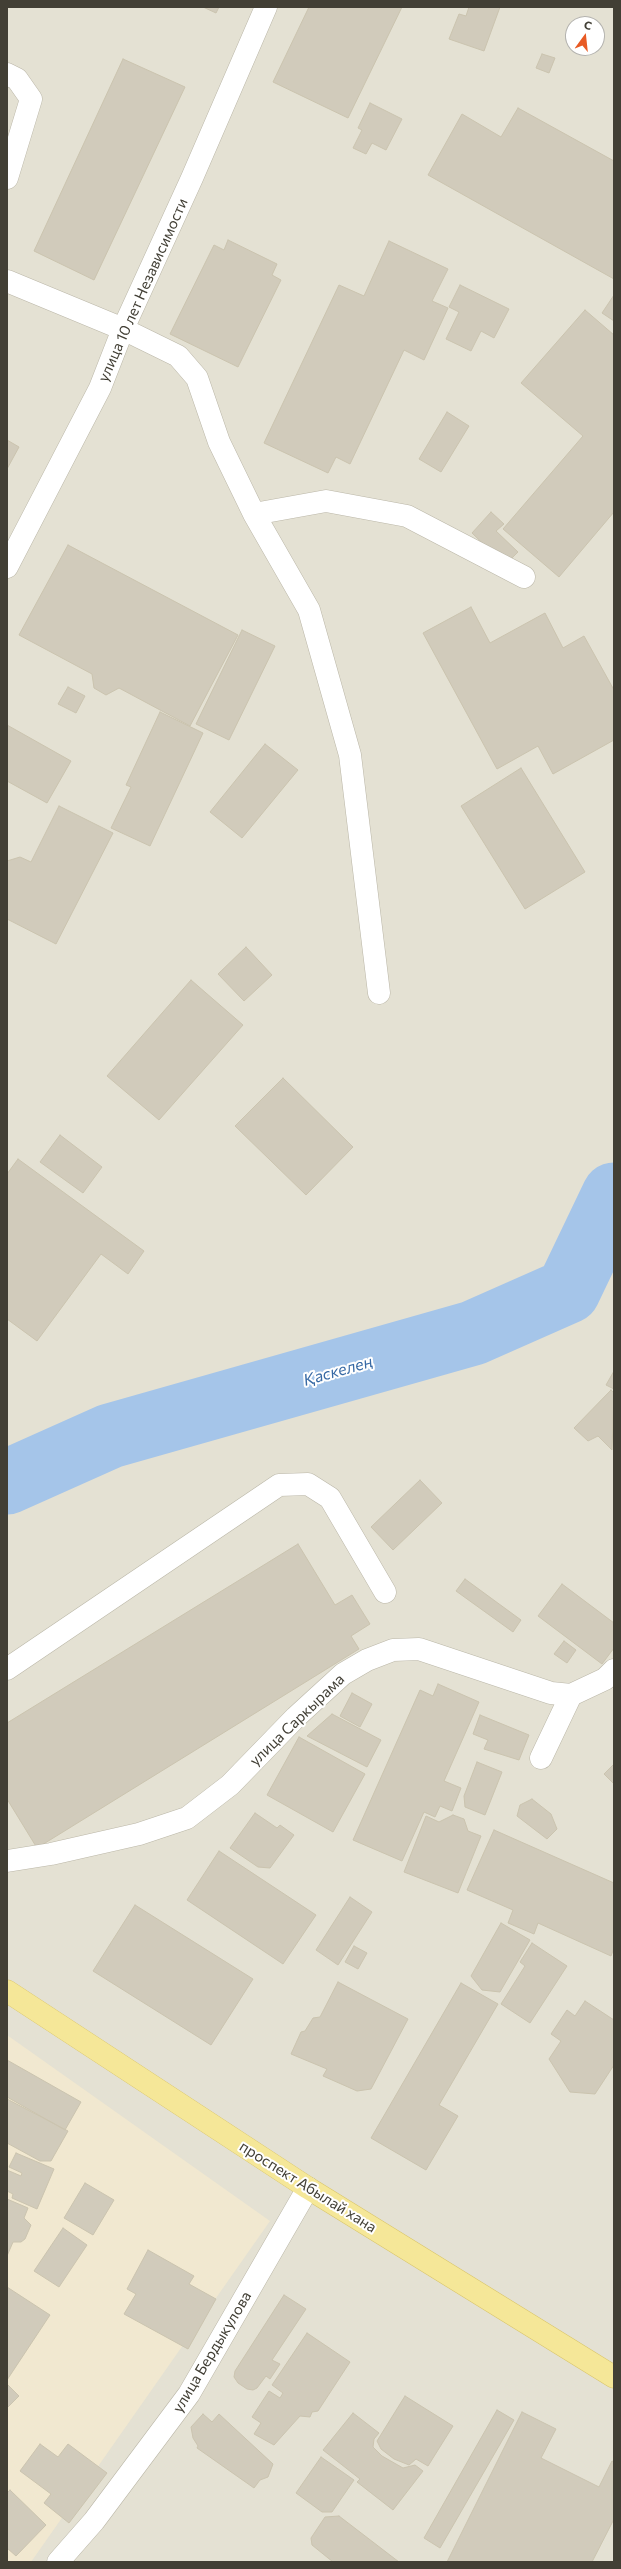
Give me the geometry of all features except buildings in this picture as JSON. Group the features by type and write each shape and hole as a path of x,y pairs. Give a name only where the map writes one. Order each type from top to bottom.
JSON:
{"main road":[{"name":"проспект Абылай хана","path":"7,1991 308,2188 614,2377"}],"street":[{"name":"улица 10 лет Независимости","path":"7,567 100,388 123,329 192,178 266,7"},
{"path":"7,74 17,79 31,99 7,178"},
{"path":"7,281 123,329 178,356 197,378 219,442 254,514 309,610 350,755 379,993"},
{"path":"254,514 326,501 407,516 524,577"},
{"path":"7,1669 279,1485 308,1484 330,1498 385,1592"},
{"name":"улица Саркырама","path":"7,1861 51,1854 139,1834 187,1818 230,1785 296,1717 343,1674 367,1660 393,1650 419,1649 551,1693 571,1695"},
{"path":"541,1758 571,1695 605,1679 614,1670"},
{"name":"улица Бердыкулова","path":"58,2562 94,2521 189,2394 308,2188"}],"shaded area":[{"name":"Қаскелең","path":"7,7 614,7 614,2562 7,2562"},
{"path":"7,2035 270,2221 31,2562 7,2562"}],"waterway":[{"name":"Қаскелең","path":"7,1482 110,1436 473,1333 568,1291 614,1195"}]}
